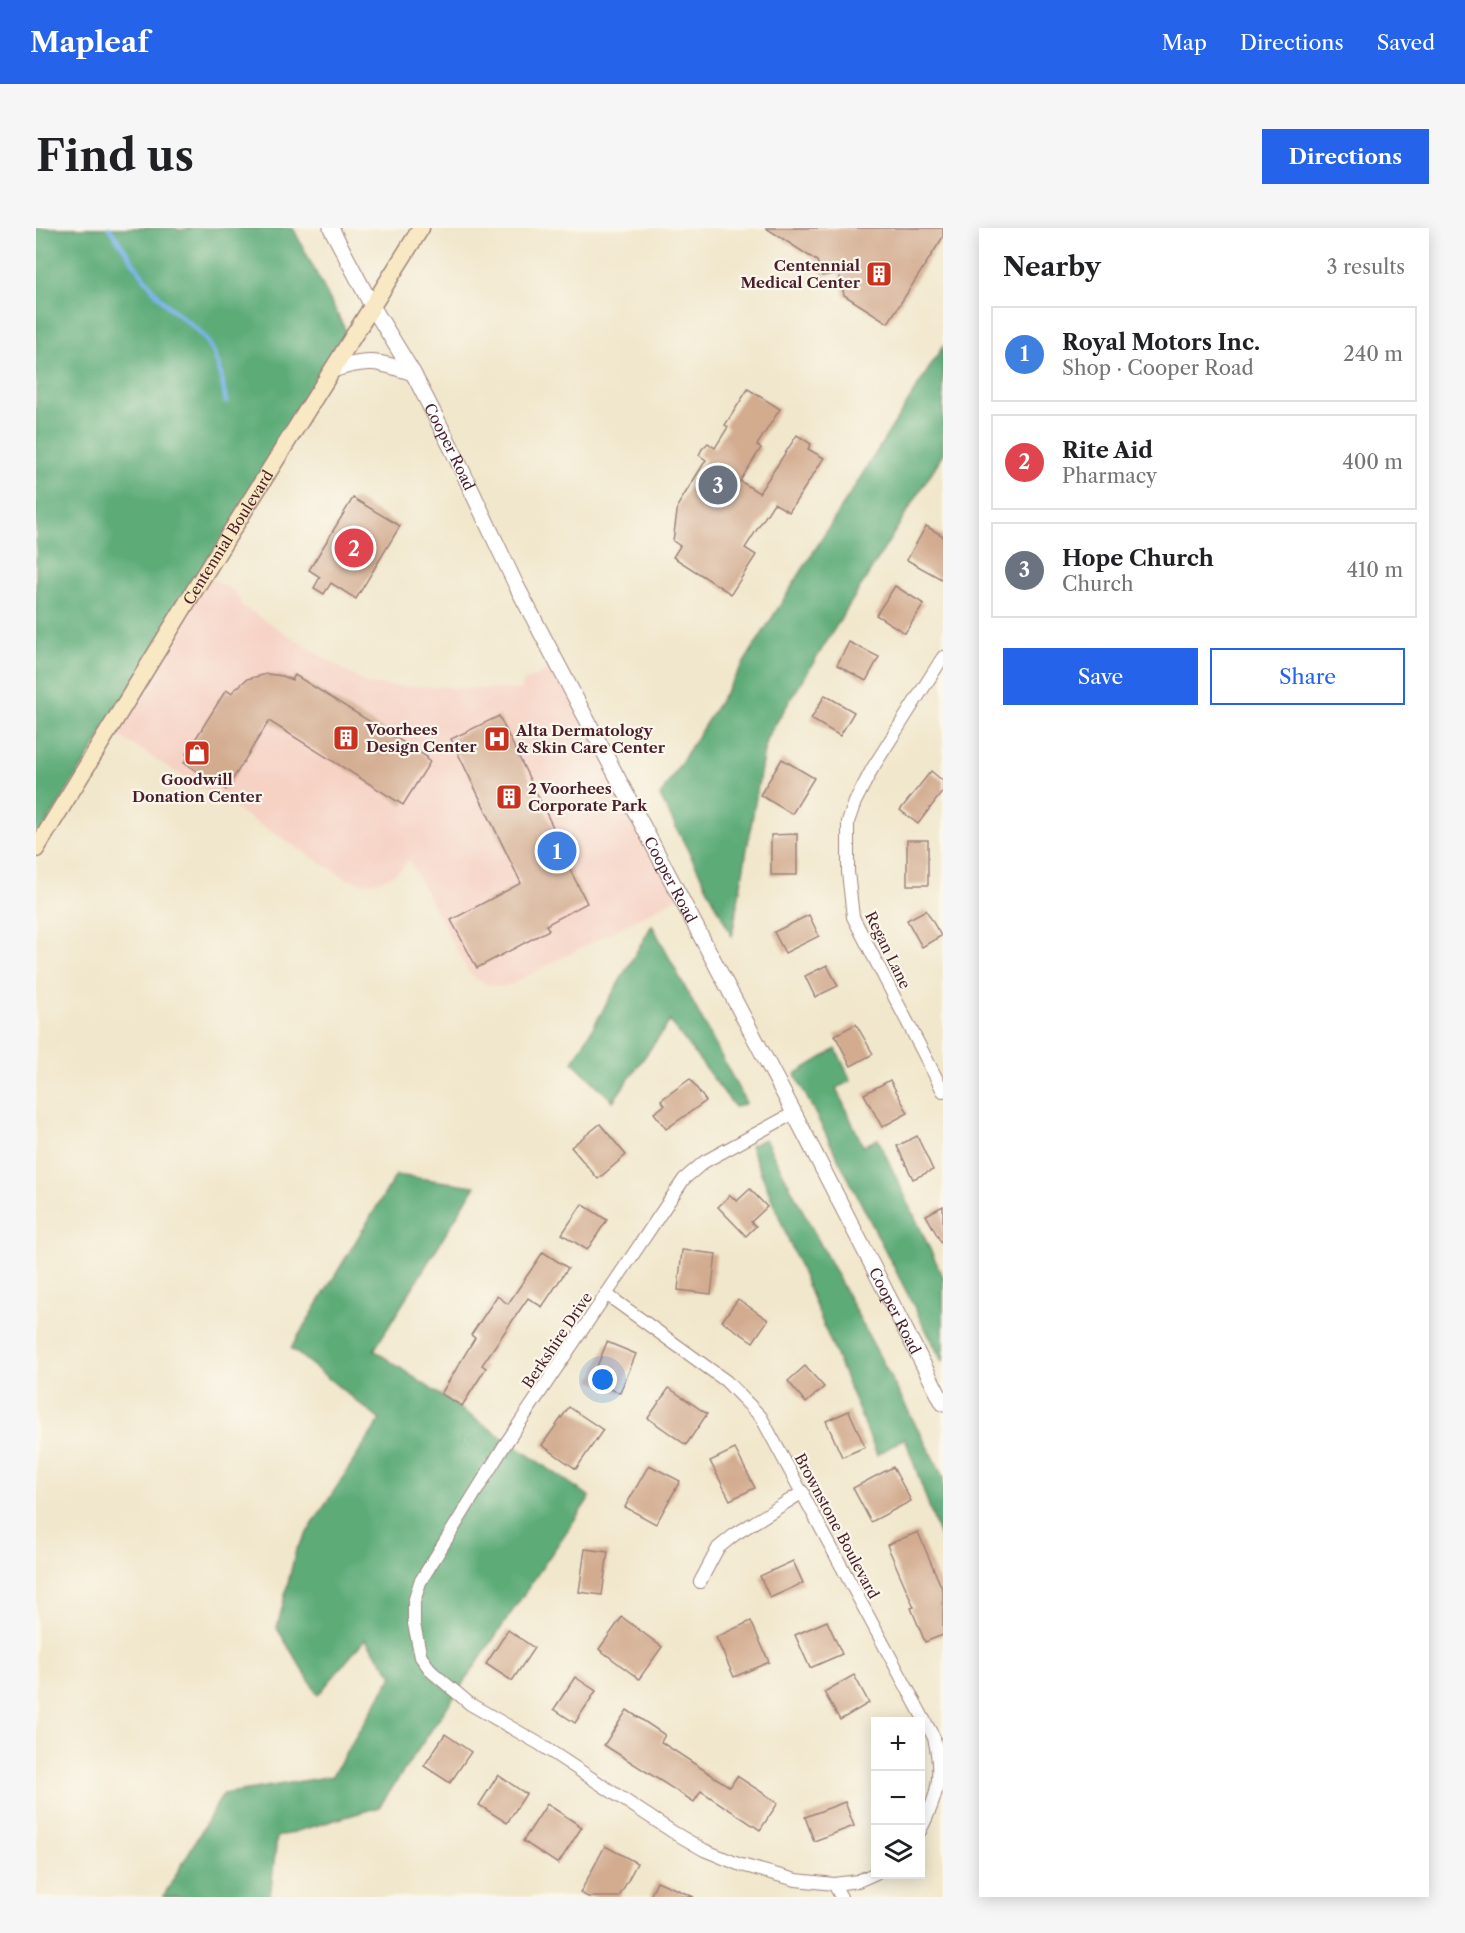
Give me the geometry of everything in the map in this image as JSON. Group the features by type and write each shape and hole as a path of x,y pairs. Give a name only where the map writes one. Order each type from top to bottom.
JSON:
{"main road":[{"name":"Centennial Boulevard","path":"36,849 196,586 421,228"}],"street":[{"name":"Cooper Road","path":"331,228 372,306 413,373 452,449 516,585 794,1113 943,1403"},
{"path":"332,370 358,362 379,362 413,373"},
{"name":"Regan Lane","path":"943,657 872,769 855,802 848,822 848,872 854,916 943,1091"},
{"name":"Berkshire Drive","path":"794,1113 704,1162 684,1179 506,1443 420,1582 414,1602 414,1624 421,1657 432,1672 470,1704 538,1743 673,1832 704,1850 738,1864 796,1880 834,1884"},
{"name":"Brownstone Boulevard","path":"606,1294 726,1381 761,1418 934,1737 939,1760 939,1782 933,1807 924,1825"},
{"path":"700,1582 718,1548 734,1535 803,1492"},
{"path":"841,1897 834,1884 858,1881 871,1875"}],"shaded area":[{"path":"204,574 235,592 242,606 368,685 520,690 524,682 557,665 679,897 512,984 500,987 488,985 477,980 468,971 409,860 388,878 375,882 361,883 347,879 109,730"}],"green space":[{"path":"36,228 176,228 179,230 293,228 350,339 36,841"},
{"path":"943,346 943,454 766,739 732,936 660,796"},
{"path":"652,925 746,1103 735,1107 670,1021 613,1101 573,1062"},
{"path":"836,1049 851,1081 836,1088 863,1146 878,1139 943,1277 943,1363 795,1074"},
{"path":"765,1139 943,1477 943,1546 905,1438 877,1455 750,1146"},
{"path":"396,1175 475,1186 374,1350 590,1497 379,1807 277,1837 270,1897 163,1897 223,1794 332,1776 393,1675 365,1639 318,1695 277,1628 296,1550 380,1420 291,1348"}],"building":[{"name":"Centennial Medical Center","path":"766,228 943,228 943,237 888,323 844,295 839,273 822,276 817,261"},
{"path":"748,389 780,409 757,445 761,448 740,481 759,493 797,435 811,444 808,449 824,458 789,512 774,503 745,548 756,555 731,594 673,557 680,546 673,541 678,505 706,460 699,455 708,443 715,448 728,427 725,425"},
{"path":"353,498 400,526 356,599 331,583 324,594 314,588 320,577 309,570"},
{"path":"926,526 943,536 943,580 907,560"},
{"path":"895,586 924,604 905,633 876,615"},
{"path":"849,642 879,657 866,681 837,665"},
{"name":"Voorhees Design Center","path":"267,674 292,680 295,675 427,757 426,759 430,762 403,805 269,721 226,790 184,763 188,756 186,754 226,690 231,693 247,679"},
{"path":"825,695 854,712 840,736 811,719"},
{"name":"2 Voorhees Corporate Park","path":"499,716 567,856 565,860 587,903 546,925 549,930 477,968 451,920 521,883 451,739"},
{"path":"782,759 814,778 792,814 760,795"},
{"path":"931,771 943,781 943,791 918,824 900,810"},
{"path":"797,834 797,875 771,875 771,835"},
{"path":"907,840 928,840 928,885 907,885"},
{"path":"926,910 941,936 922,947 907,920"},
{"path":"809,915 819,936 785,953 774,932"},
{"path":"827,965 838,986 815,997 805,976"},
{"path":"856,1024 873,1054 851,1066 835,1035"},
{"path":"690,1079 706,1101 666,1129 654,1113 665,1105 661,1100"},
{"path":"890,1080 908,1113 882,1127 864,1094"},
{"path":"600,1124 626,1155 598,1179 571,1147"},
{"path":"917,1136 933,1170 913,1179 897,1146"},
{"path":"750,1189 767,1207 751,1222 756,1226 746,1236 718,1207 730,1195 737,1201"},
{"path":"582,1204 607,1220 587,1250 562,1234"},
{"path":"943,1206 943,1246 926,1215"},
{"path":"682,1250 716,1254 711,1294 678,1290"},
{"path":"543,1252 568,1268 542,1307 528,1298 482,1365 486,1368 462,1406 441,1394 475,1338 471,1335 497,1296 508,1304"},
{"path":"738,1299 768,1320 753,1342 722,1321"},
{"path":"607,1342 636,1354 620,1393 591,1381"},
{"path":"805,1366 824,1387 806,1403 788,1381"},
{"path":"669,1388 707,1414 686,1445 648,1418"},
{"path":"569,1407 603,1430 576,1469 542,1445"},
{"path":"849,1411 865,1447 842,1457 826,1421"},
{"path":"735,1449 755,1488 730,1500 710,1461"},
{"path":"649,1465 680,1481 656,1524 625,1507"},
{"path":"893,1467 911,1501 871,1522 853,1488"},
{"path":"918,1532 943,1591 943,1635 925,1642 911,1608 914,1607 887,1545"},
{"path":"585,1549 608,1552 602,1595 579,1592"},
{"path":"793,1561 803,1583 770,1598 760,1576"},
{"path":"622,1617 662,1647 639,1679 599,1649"},
{"path":"751,1621 769,1662 734,1677 716,1637"},
{"path":"827,1621 842,1654 810,1668 795,1635"},
{"path":"508,1630 534,1648 512,1681 486,1664"},
{"path":"854,1675 869,1703 840,1720 824,1692"},
{"path":"575,1677 596,1691 575,1723 554,1709"},
{"path":"627,1710 665,1735 661,1742 730,1787 737,1776 778,1803 760,1830 701,1791 694,1802 604,1745"},
{"path":"445,1734 471,1752 450,1783 424,1766"},
{"path":"498,1775 526,1794 507,1823 479,1805"},
{"path":"845,1802 854,1826 814,1841 805,1817"},
{"path":"547,1804 582,1827 558,1864 523,1841"},
{"path":"605,1846 637,1863 619,1897 588,1897 580,1893"},
{"path":"657,1881 694,1897 650,1897"}],"waterway":[{"path":"109,228 160,297 209,344 218,365 226,402"}],"place":[{"name":"Centennial Medical Center","path":"879,274"},
{"name":"Hope Church","path":"718,485"},
{"name":"Rite Aid","path":"354,548"},
{"name":"Voorhees Design Center","path":"346,738"},
{"name":"Alta Dermatology & Skin Care Center","path":"497,739"},
{"name":"Goodwill Donation Center","path":"197,753"},
{"name":"2 Voorhees Corporate Park","path":"509,797"},
{"name":"Royal Motors Inc.","path":"557,851"}]}
